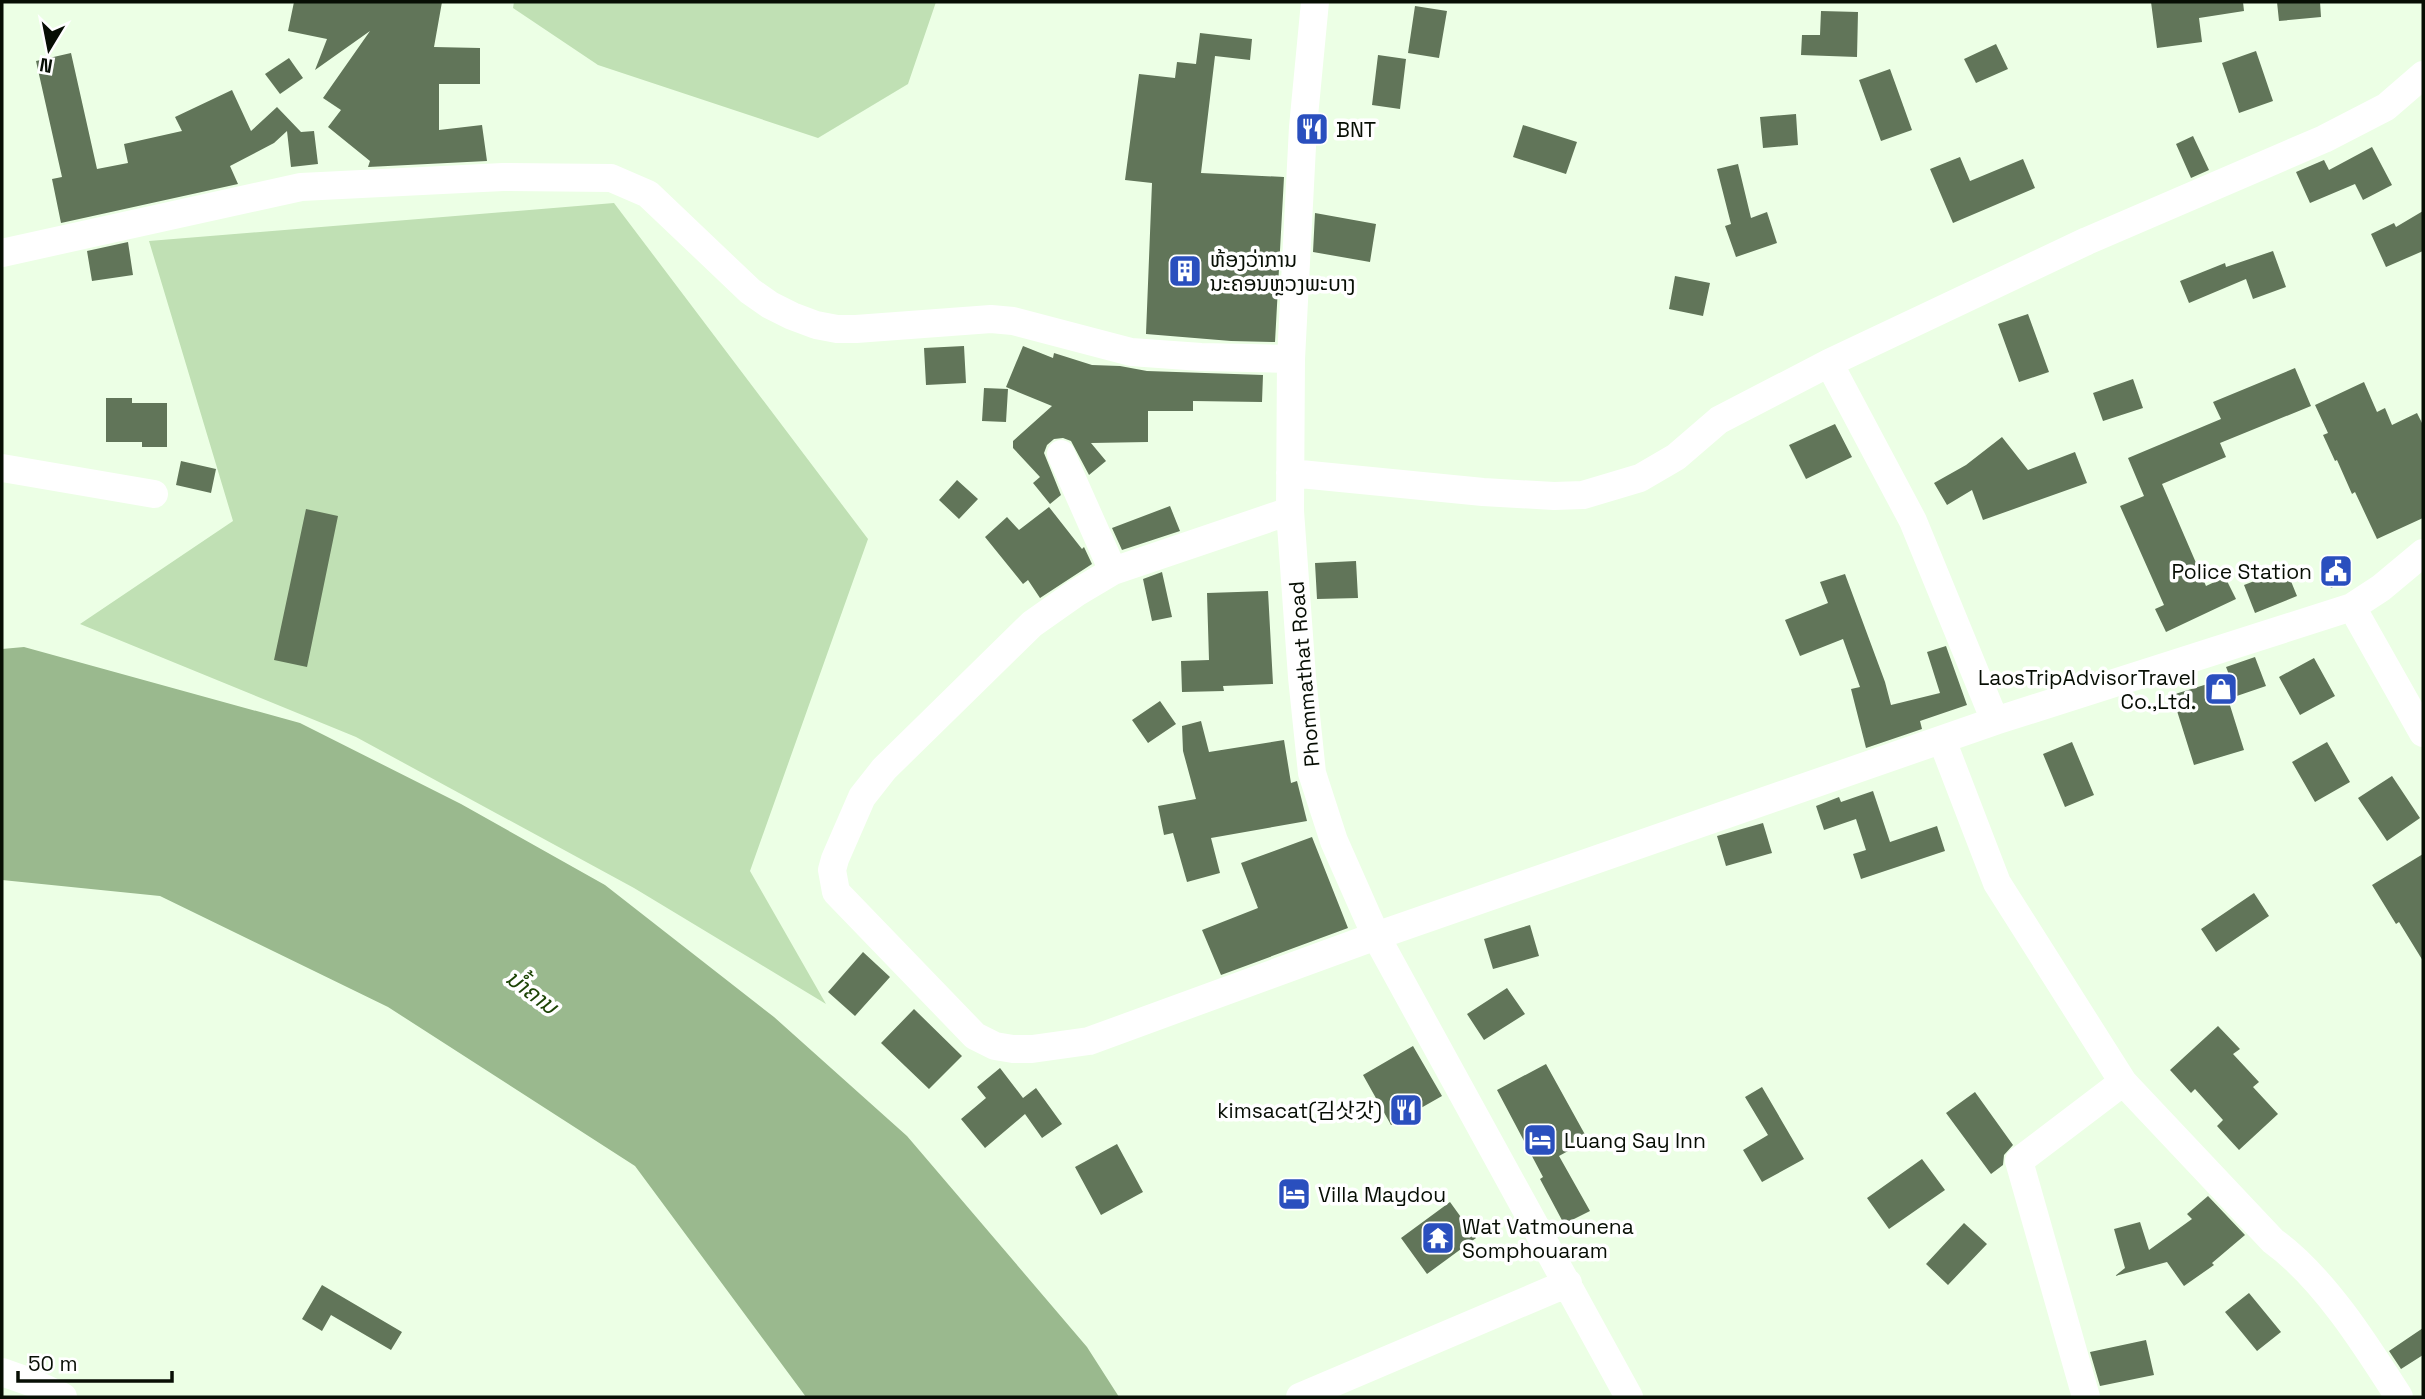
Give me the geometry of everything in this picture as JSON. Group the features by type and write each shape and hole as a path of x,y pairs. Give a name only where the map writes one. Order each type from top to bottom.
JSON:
{"street":[{"name":"Phommathat Road","path":"1315,2 1303,127 1291,359 1290,473 1290,511 1302,677 1312,773 1334,841 1376,936 1629,1397"},
{"path":"1290,473 1483,492 1554,496 1583,495 1640,478 1676,457 1719,420 1829,363 2087,241 2324,139 2386,107 2423,75"},
{"path":"2,253 301,187 503,177 596,177 624,182 648,194 750,291 792,316 816,325 837,329 991,318 1013,321 1131,352 1291,359"},
{"path":"1829,363 1913,521 1995,721"},
{"path":"1061,454 1113,571"},
{"path":"2,468 154,494"},
{"path":"1290,511 1113,571 1076,593 1032,624 1000,653 884,769 862,797 832,870 836,892 975,1036 995,1046 1013,1049 1089,1041 1376,936 1995,721 2352,607 2381,588 2423,554"},
{"path":"2352,607 2423,733"},
{"path":"1942,740 1997,883 2123,1082 2273,1241 2293,1255 2362,1338 2399,1397"},
{"path":"2086,1397 2019,1161 2123,1082"},
{"path":"1300,1397 1568,1283"},
{"path":"2,1372 63,1397"}],"shaded area":[{"path":"514,2 936,2 908,84 818,138 598,65 513,8"},
{"path":"614,203 868,539 750,871 826,1004 634,888 356,737 80,624 233,521 149,241"}],"water":[{"name":"ນ້ຳຄານ","path":"24,647 300,723 461,804 605,885 774,1017 907,1136 1087,1347 1119,1397 806,1397 635,1166 388,1007 160,896 2,880 2,649"}],"building":[{"path":"294,2 442,2 434,47 480,48 480,84 439,84 439,130 482,125 487,161 368,167 370,161 328,127 341,110 323,98 370,31 315,70 327,39 288,31"},
{"path":"2151,2 2243,2 2244,11 2199,18 2202,42 2157,48"},
{"path":"2277,2 2320,2 2321,17 2279,21"},
{"path":"1415,6 1447,11 1439,58 1408,53"},
{"path":"1821,11 1858,12 1857,57 1801,55 1802,35 1820,35"},
{"path":"1200,33 1252,39 1250,60 1215,56 1201,173 1284,177 1275,342 1146,334 1152,183 1125,180 1139,74 1175,78 1177,62 1196,64"},
{"path":"1996,44 2008,69 1976,83 1964,59"},
{"path":"2256,51 2273,101 2239,113 2222,63"},
{"path":"71,53 97,169 128,163 124,144 182,131 175,117 232,90 251,131 277,107 301,132 314,131 318,164 291,167 287,131 274,143 230,166 238,184 61,223 52,179 62,177 36,61"},
{"path":"1378,55 1406,59 1400,109 1372,105"},
{"path":"289,58 303,78 280,94 265,74"},
{"path":"1890,69 1912,130 1881,141 1859,80"},
{"path":"1796,114 1798,145 1763,148 1760,117"},
{"path":"1523,125 1577,142 1566,174 1513,157"},
{"path":"2193,136 2209,170 2191,178 2176,144"},
{"path":"2372,147 2392,185 2363,200 2355,184 2310,203 2296,172 2324,160 2329,170"},
{"path":"1960,157 1970,181 2023,159 2035,188 1953,223 1930,169"},
{"path":"1738,164 1751,218 1767,212 1777,243 1736,257 1725,226 1731,224 1717,169"},
{"path":"2423,211 2423,251 2386,267 2371,234 2394,223 2396,227"},
{"path":"1315,213 1376,224 1370,262 1313,252"},
{"path":"128,242 133,275 92,281 87,251"},
{"path":"2273,251 2286,287 2253,299 2246,279 2189,303 2180,281 2225,263 2226,267"},
{"path":"1675,276 1710,283 1703,316 1669,309"},
{"path":"2028,314 2049,372 2019,382 1998,324"},
{"path":"964,346 966,383 926,385 924,348"},
{"path":"1023,346 1053,358 1054,353 1092,365 1147,371 1263,375 1262,402 1193,401 1193,411 1148,411 1148,442 1091,443 1106,461 1089,475 1071,441 1054,439 1047,445 1044,453 1061,495 1050,504 1033,483 1040,477 1013,448 1013,441 1052,406 1006,387"},
{"path":"2295,368 2311,406 2220,443 2226,457 2162,484 2206,586 2225,577 2236,599 2166,632 2155,609 2164,605 2120,506 2144,496 2128,458 2221,419 2213,402"},
{"path":"2133,379 2143,408 2103,421 2093,393"},
{"path":"2364,382 2377,412 2385,408 2392,425 2417,413 2423,425 2423,518 2377,539 2355,492 2352,494 2337,460 2335,461 2323,435 2328,433 2315,405"},
{"path":"984,388 1008,389 1006,422 982,421"},
{"path":"106,398 132,398 132,403 167,403 167,447 142,447 142,442 106,442"},
{"path":"1835,424 1852,457 1806,479 1789,445"},
{"path":"2002,437 2028,470 2075,452 2087,483 1983,520 1972,490 1947,505 1934,483 1966,465"},
{"path":"181,461 216,469 211,493 176,485"},
{"path":"957,480 978,499 959,519 939,500"},
{"path":"1170,506 1180,531 1122,550 1112,528"},
{"path":"1049,507 1082,549 1084,547 1092,564 1040,598 1028,580 1023,584 985,537 1007,517 1019,530"},
{"path":"306,509 338,516 307,667 274,660"},
{"path":"1356,561 1358,598 1317,599 1315,563"},
{"path":"2340,563 2348,580 2331,588 2323,570"},
{"path":"2286,569 2297,596 2255,613 2244,585"},
{"path":"1162,572 1172,617 1152,621 1143,579"},
{"path":"1845,574 1891,705 1940,693 1927,652 1946,646 1967,705 1920,721 1922,729 1866,748 1851,689 1860,687 1843,639 1800,656 1785,620 1828,603 1820,582"},
{"path":"1268,591 1273,684 1223,686 1224,691 1182,692 1181,661 1209,660 1207,593"},
{"path":"2255,657 2266,686 2228,699 2244,750 2194,765 2172,695 2230,677 2226,667"},
{"path":"2314,658 2335,696 2300,715 2279,677"},
{"path":"1160,701 1176,724 1148,743 1132,720"},
{"path":"1201,721 1209,752 1284,740 1291,783 1297,781 1307,821 1211,838 1220,873 1187,882 1173,833 1164,835 1158,806 1196,799 1183,751 1182,726"},
{"path":"2072,742 2094,795 2065,807 2043,754"},
{"path":"2327,742 2350,782 2315,802 2292,762"},
{"path":"2392,776 2420,818 2387,841 2358,798"},
{"path":"1873,791 1890,842 1937,826 1945,851 1861,879 1853,854 1866,850 1856,819 1824,830 1816,806 1839,797 1841,802"},
{"path":"1763,823 1772,853 1726,866 1717,836"},
{"path":"1312,837 1348,928 1221,975 1202,930 1258,908 1241,863"},
{"path":"2423,854 2423,961 2372,885"},
{"path":"2254,893 2269,916 2216,952 2201,929"},
{"path":"1530,925 1539,956 1493,969 1484,939"},
{"path":"863,952 890,977 855,1016 828,992"},
{"path":"1507,988 1525,1014 1484,1040 1467,1014"},
{"path":"914,1009 962,1056 929,1089 881,1043"},
{"path":"2218,1026 2240,1049 2233,1054 2259,1082 2253,1087 2278,1114 2239,1150 2217,1126 2223,1120 2195,1089 2191,1093 2170,1070"},
{"path":"1413,1046 1442,1096 1391,1125 1363,1075"},
{"path":"1546,1064 1588,1140 1559,1156 1590,1211 1564,1224 1540,1179 1543,1177 1497,1090"},
{"path":"1000,1068 1023,1098 1036,1088 1062,1124 1042,1138 1025,1114 985,1148 961,1119 986,1098 977,1087"},
{"path":"1762,1087 1804,1159 1762,1182 1743,1150 1768,1135 1745,1097"},
{"path":"1975,1092 2013,1145 2004,1155 2003,1165 1991,1174 1946,1113"},
{"path":"1117,1144 1143,1192 1101,1215 1075,1167"},
{"path":"1922,1159 1945,1190 1889,1229 1867,1198"},
{"path":"2208,1196 2245,1235 2212,1263 2214,1265 2184,1286 2167,1262 2115,1276 2125,1268 2114,1229 2140,1222 2149,1250 2192,1219 2187,1214"},
{"name":"Wat Vatmounena Somphouaram","path":"1450,1202 1476,1238 1427,1274 1401,1238"},
{"path":"1964,1223 1987,1244 1948,1285 1926,1264"},
{"path":"322,1285 402,1332 391,1350 331,1315 322,1331 302,1319"},
{"path":"2249,1293 2281,1332 2257,1351 2225,1312"},
{"path":"2423,1328 2423,1355 2401,1369 2389,1351"},
{"path":"2146,1340 2154,1375 2100,1386 2090,1352"}],"place":[{"name":"BNT","path":"1312,129"},
{"name":"ຫ້ອງວ່າການ ນະຄອນຫຼວງພະບາງ","path":"1185,271"},
{"name":"Police Station","path":"2336,571"},
{"name":"LaosTripAdvisorTravel Co.,Ltd.","path":"2221,689"},
{"name":"kimsacat(김삿갓)","path":"1406,1110"},
{"name":"Luang Say Inn","path":"1540,1140"},
{"name":"Villa Maydou","path":"1294,1194"},
{"name":"Wat Vatmounena Somphouaram","path":"1438,1238"}]}
